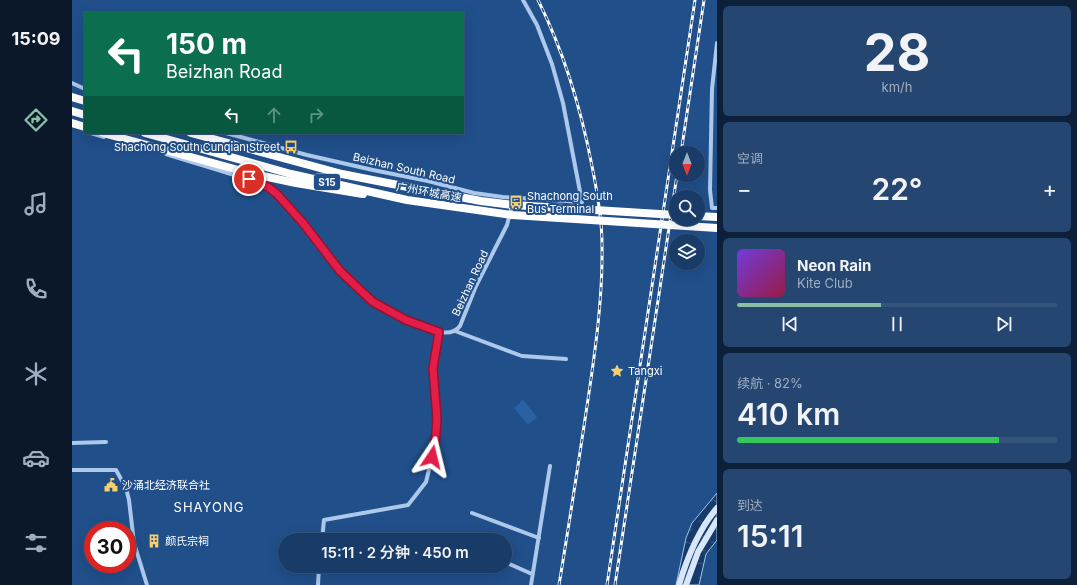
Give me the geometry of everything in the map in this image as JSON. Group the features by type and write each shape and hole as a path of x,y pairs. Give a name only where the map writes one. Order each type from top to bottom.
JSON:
{"highway":[{"path":"72,96 84,101"},
{"path":"72,111 84,115"},
{"path":"72,123 84,128"},
{"path":"107,134 253,174 407,200"},
{"name":"广州环城高速","path":"149,134 291,174 407,200 512,215 717,228"},
{"name":"广州环城高速","path":"195,134 342,174 428,191 513,205 669,215"},
{"path":"705,216 717,217"}],"main road":[{"path":"679,583 691,550 705,525 717,508"},
{"path":"686,585 698,552 717,520"}],"street":[{"name":"Beizhan South Road","path":"230,134 306,155 428,181 487,196 582,202 564,110 552,64 538,25 523,0"},
{"path":"717,42 712,89 710,190 712,208 717,208"},
{"path":"72,84 84,90"},
{"path":"72,127 84,131"},
{"name":"Beizhan Road","path":"94,134 249,179 268,187 277,194 293,212 340,271 361,292 377,305 397,316 419,326 439,332 455,331 460,326 476,286 507,226 514,198"},
{"path":"455,331 522,356 566,359"},
{"path":"323,533 324,520 408,505 426,482 435,445 437,419 433,368 439,332"},
{"path":"72,443 106,442"},
{"path":"530,585 550,466"},
{"path":"72,470 116,470 126,488 129,500 134,543 147,585"},
{"path":"472,513 539,538"},
{"path":"512,565 532,574"},
{"path":"318,585 319,573"}],"shaded area":[{"path":"523,400 537,417 528,425 514,408"}],"water":[{"path":"717,493 717,540 706,554 699,585 676,585 686,538 692,523"}],"railway":[{"path":"538,0 564,60 583,123 594,175 602,234 600,305 596,346 559,585"},
{"path":"607,585 695,0"},
{"path":"682,146 704,0"},
{"path":"615,585 676,182"}],"place":[{"name":"Shachong South Cunqian Street","path":"291,147"},
{"name":"Shachong South Bus Terminal","path":"516,202"},
{"name":"Tangxi","path":"617,371"},
{"name":"沙涌北经济联合社","path":"111,485"},
{"name":"颜氏宗祠","path":"154,541"}],"district":[{"name":"SHAYONG","path":"209,507"}],"route":[{"path":"249,179 268,187 277,194 303,223 340,271 373,302 389,312 419,326 439,332 433,368 437,419 435,445 432,457"}]}
